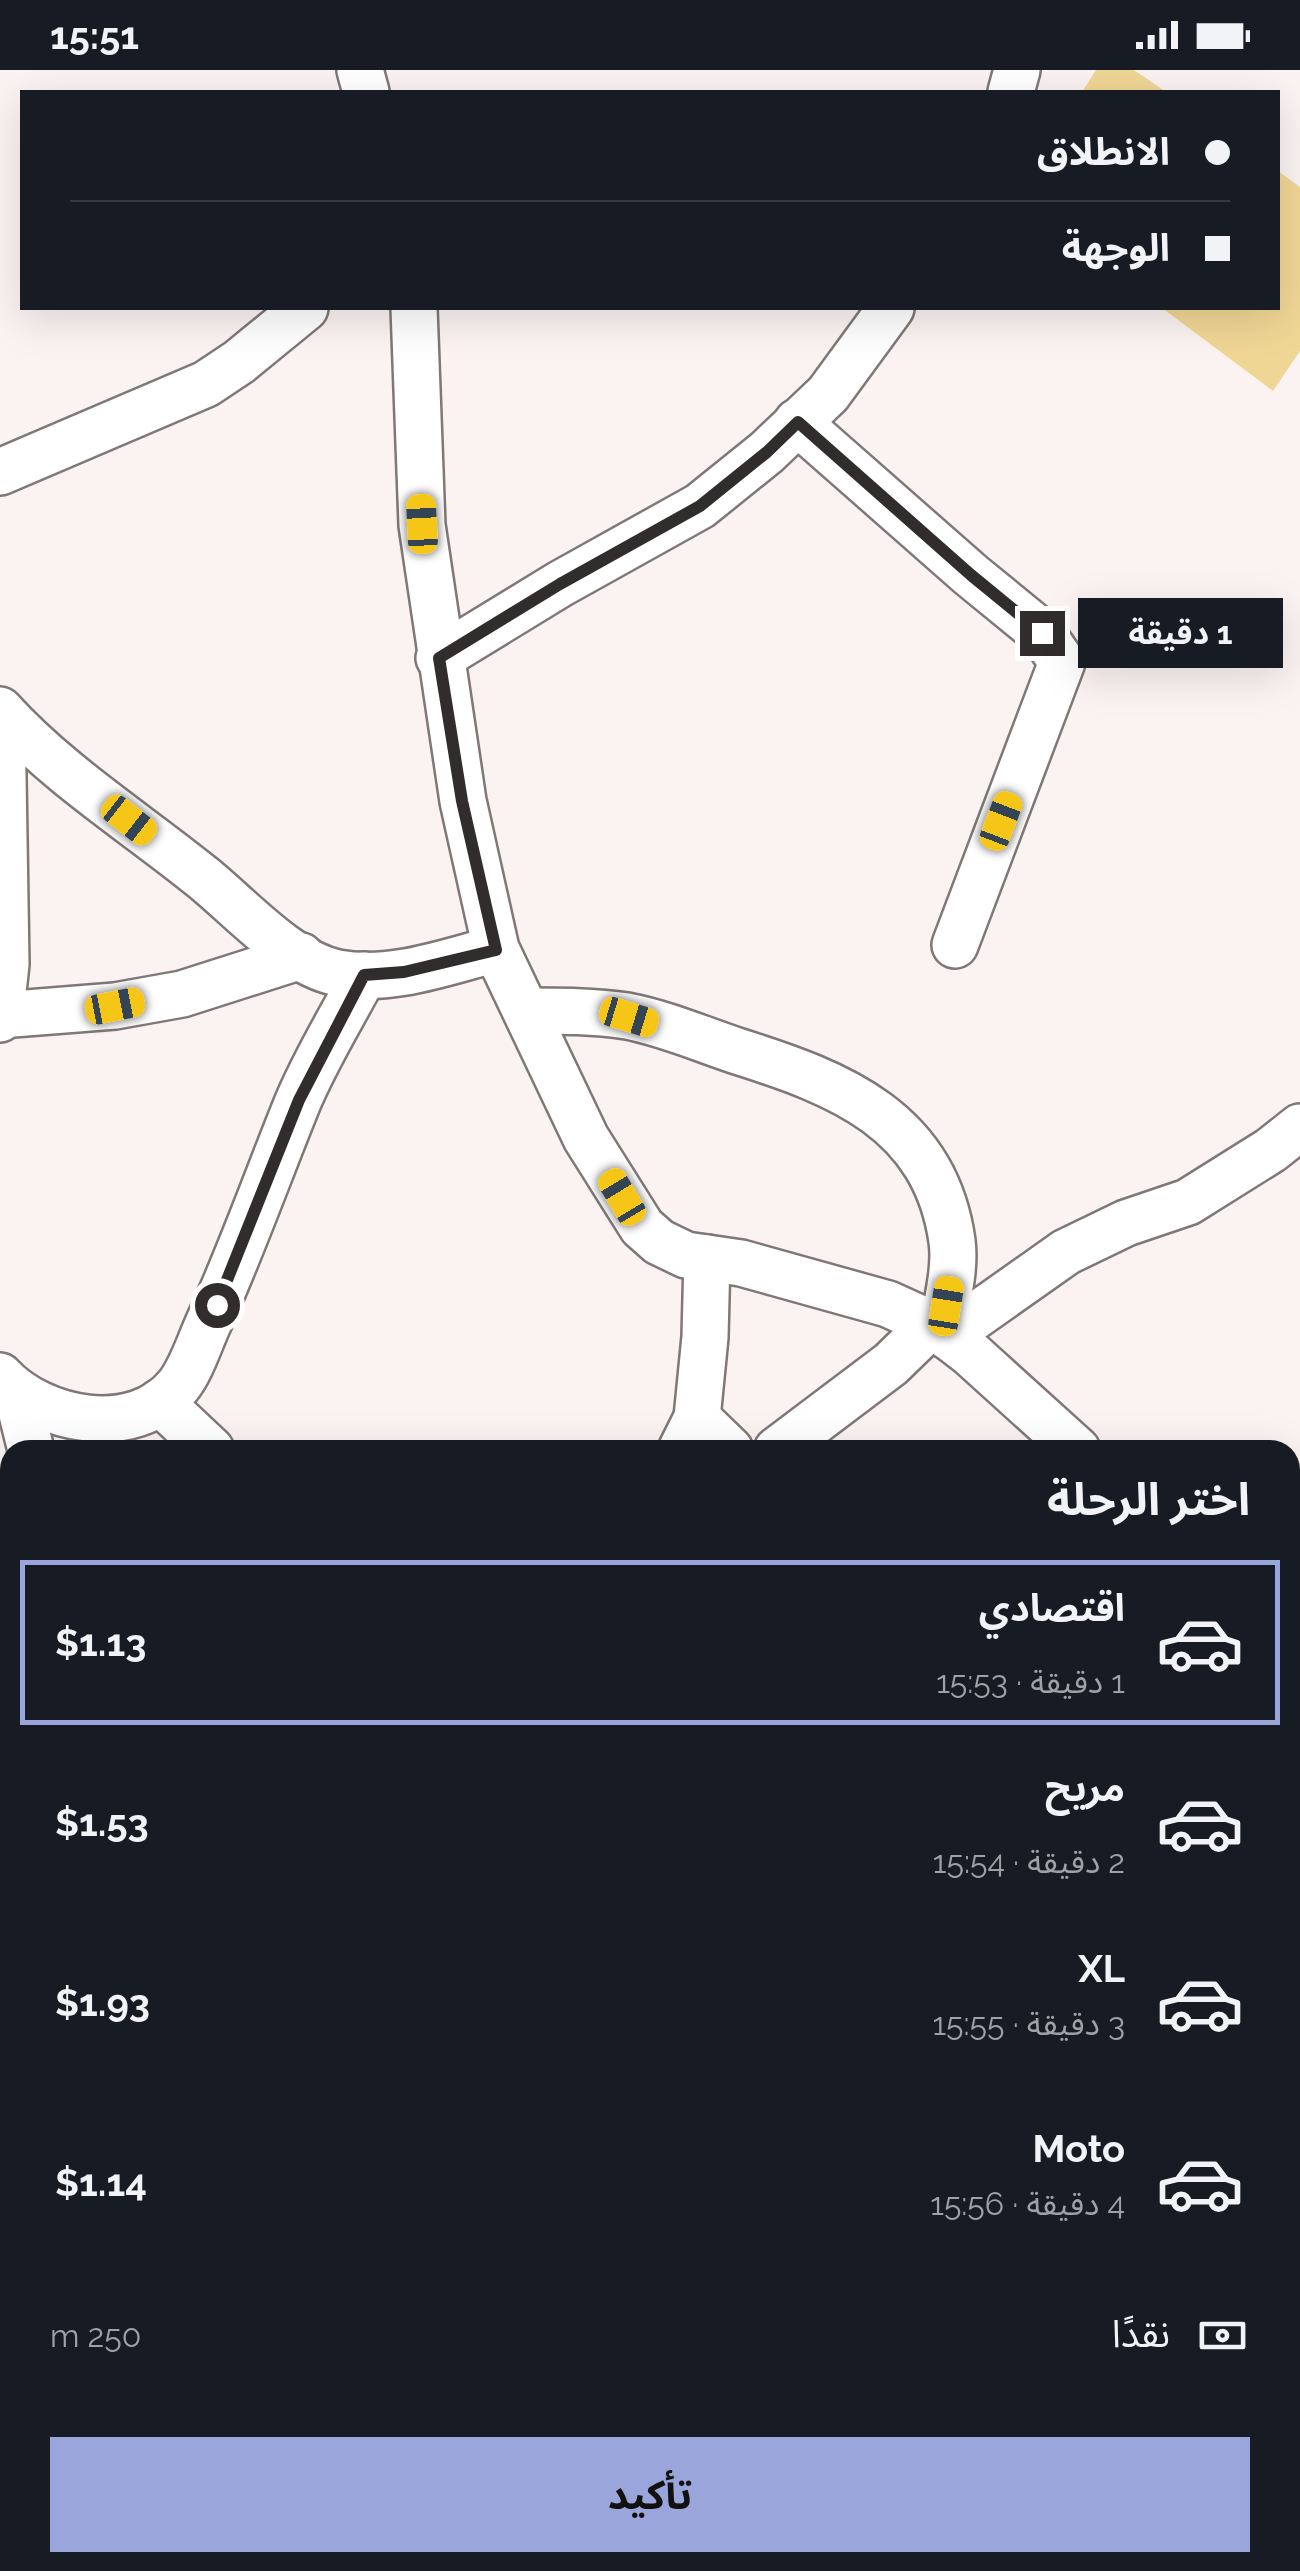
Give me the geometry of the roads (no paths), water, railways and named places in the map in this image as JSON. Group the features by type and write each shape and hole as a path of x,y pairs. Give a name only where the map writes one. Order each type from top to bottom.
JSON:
{"street":[{"path":"0,472 206,384 303,310"},
{"path":"414,310 422,524 462,801 496,950 586,1138 642,1228 659,1242 686,1255 741,1263 888,1304 940,1331 1065,1440"},
{"path":"439,658 560,584 700,506 767,452 828,394 890,310"},
{"path":"798,422 1042,633 1062,662 955,945"},
{"path":"1,712 40,750 202,876 286,948 335,973 404,972 496,950"},
{"path":"1,712 6,964 0,1017 115,1006 182,994 300,956"},
{"path":"5,1382 64,1416 104,1420 160,1402 179,1386 230,1275 299,1100 364,975"},
{"path":"528,1011 570,1010 629,1017 757,1057 864,1101 908,1138 928,1170 941,1204 952,1242 940,1331"},
{"path":"790,1440 891,1364 1066,1252 1126,1222 1188,1202 1300,1127"},
{"path":"689,1434 706,1337 707,1258"},
{"path":"5,1382 27,1440"},
{"path":"160,1402 170,1440"},
{"path":"160,1402 200,1440"}]}
